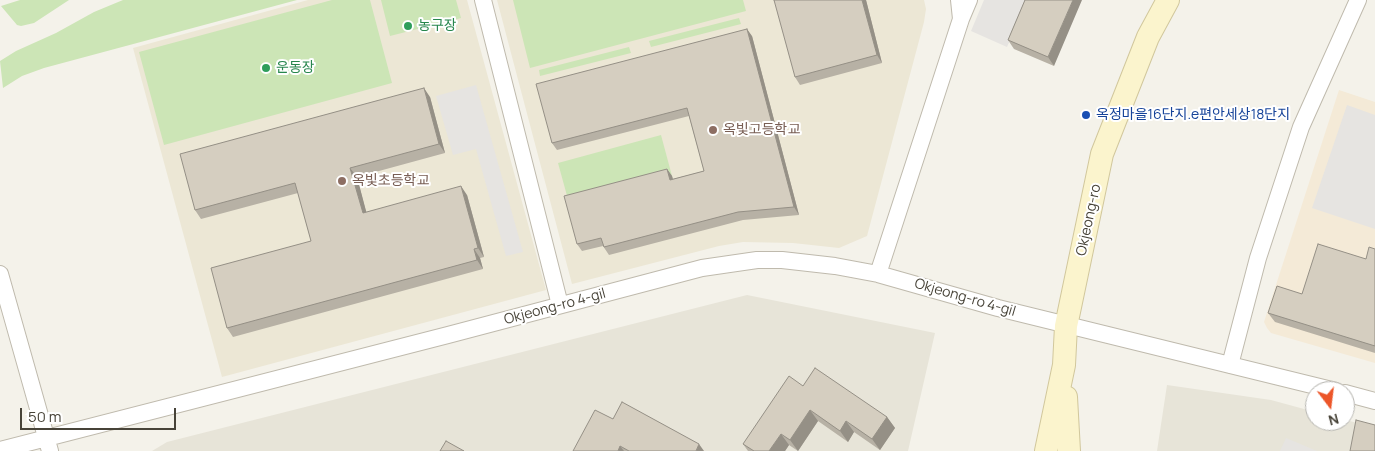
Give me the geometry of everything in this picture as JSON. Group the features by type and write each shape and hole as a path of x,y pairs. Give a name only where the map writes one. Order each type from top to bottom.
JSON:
{"main road":[{"name":"Okjeong-ro","path":"1043,446 1064,365 1066,326 1102,154 1148,37 1168,0"},
{"path":"1064,365 1069,451"}],"street":[{"path":"483,0 560,305"},
{"path":"959,0 961,19"},
{"path":"878,274 961,19 969,0"},
{"path":"1230,365 1258,258 1301,127 1358,0"},
{"name":"Okjeong-ro 4-gil","path":"0,450 48,444 381,352 560,305 702,268 742,262 782,260 878,274 1066,326 1305,383"},
{"path":"0,274 48,444"},
{"path":"1355,396 1375,401"}],"shaded area":[{"name":"옥빛초등학교","path":"308,0 467,0 546,290 222,377 133,48"},
{"name":"옥빛고등학교","path":"497,0 924,0 926,9 924,22 867,236 839,248 793,243 743,242 719,246 572,284"},
{"path":"984,0 1028,0 1007,47 971,31"},
{"path":"476,85 523,252 506,256 476,149 453,155 436,96"},
{"path":"1339,90 1375,102 1375,363 1271,333 1264,322"},
{"path":"1347,105 1375,115 1375,229 1312,208"},
{"path":"747,295 935,333 908,451 152,451 167,442"},
{"path":"1167,385 1271,400 1305,409 1305,431 1355,431 1355,422 1375,427 1375,451 1157,451"},
{"path":"1286,438 1317,451 1280,451"}],"green space":[{"path":"20,0 69,0 34,23 21,26 17,25 1,6"},
{"path":"123,0 297,0 44,68 22,76 3,88 0,61 94,12"},
{"name":"운동장","path":"332,0 370,0 392,83 164,145 139,52"},
{"name":"농구장","path":"381,0 456,0 461,18 390,36"},
{"path":"513,0 743,0 746,11 530,68"},
{"path":"739,18 741,24 651,47 649,41"},
{"path":"629,47 631,53 540,76 539,70"},
{"path":"661,135 672,176 569,203 558,163"}],"building":[{"path":"774,0 862,0 877,55 795,77"},
{"path":"1025,0 1073,0 1048,57 1008,40"},
{"path":"747,29 794,207 738,212 604,247 601,238 577,244 564,196 667,169 670,180 704,171 687,108 552,143 536,84"},
{"name":"옥빛초등학교","path":"424,88 439,144 350,168 363,213 461,186 478,248 474,249 477,260 227,328 211,268 311,241 295,183 195,210 180,154"},
{"path":"1318,244 1366,259 1369,247 1375,249 1375,346 1268,313 1277,286 1302,294"},
{"path":"815,368 887,417 872,439 846,421 840,431 810,410 790,440 781,434 769,451 754,451 743,444 789,376 803,386"},
{"path":"622,402 699,444 696,451 629,451 620,446 618,451 573,451 595,410 613,419"},
{"path":"1356,420 1375,425 1375,451 1350,451"},
{"path":"446,441 464,451 440,451"}],"place":[{"name":"농구장","path":"408,26"},
{"name":"운동장","path":"266,68"},
{"name":"옥정마을16단지.e편안세상18단지","path":"1086,115"},
{"name":"옥빛고등학교","path":"713,130"},
{"name":"옥빛초등학교","path":"342,181"}]}
